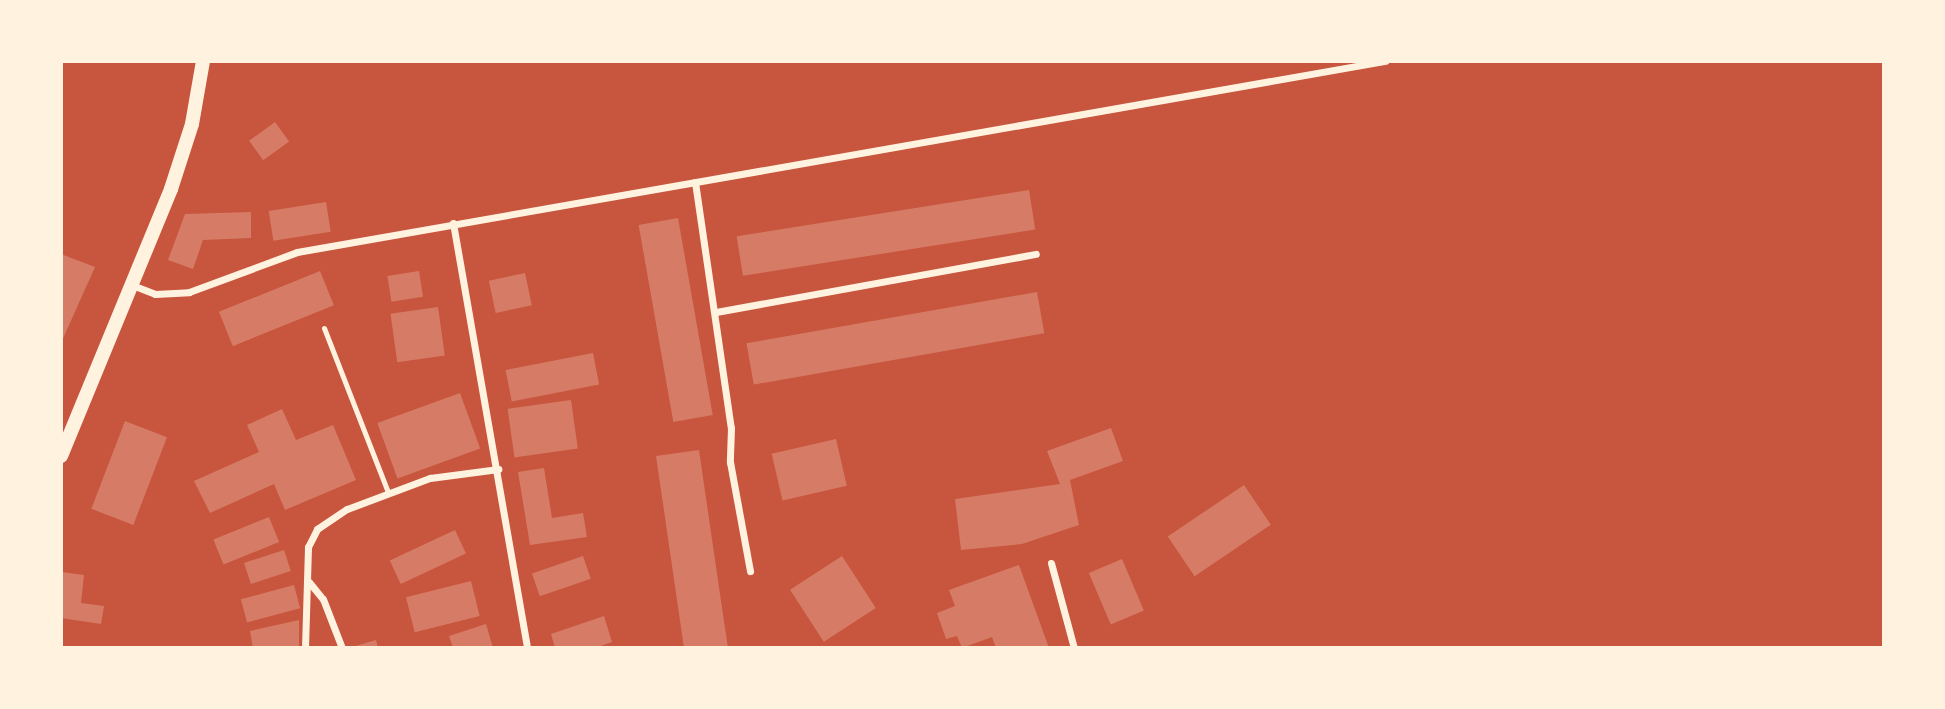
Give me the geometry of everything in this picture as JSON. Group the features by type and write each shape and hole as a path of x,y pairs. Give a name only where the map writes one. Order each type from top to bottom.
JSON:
{"main road":[{"path":"61,456 182,157 203,61"}],"street":[{"path":"132,285 155,294 189,292 297,252 1385,61"},
{"path":"695,182 731,428 730,462 750,571"},
{"path":"453,223 498,469 527,648"},
{"path":"716,312 1036,254"},
{"path":"305,648 308,547 317,529 347,509 430,478 498,469"},
{"path":"1051,563 1074,648"},
{"path":"308,582 323,599 342,648"}],"lane":[{"path":"324,328 388,492"}],"building":[{"path":"275,122 289,141 263,160 249,141"},
{"path":"1029,190 1035,230 743,276 737,236"},
{"path":"326,202 331,232 273,241 269,211"},
{"path":"251,212 251,238 203,240 193,269 168,260 185,214"},
{"path":"678,218 713,415 673,422 639,225"},
{"path":"61,254 95,267 61,343"},
{"path":"320,271 334,305 233,346 219,312"},
{"path":"419,271 423,297 391,302 387,276"},
{"path":"525,273 532,305 496,313 489,281"},
{"path":"1037,292 1044,333 754,385 746,343"},
{"path":"438,307 445,356 397,362 390,314"},
{"path":"593,353 599,384 512,401 506,370"},
{"path":"460,393 480,448 397,479 377,423"},
{"path":"571,400 578,449 514,457 508,409"},
{"path":"282,409 296,440 333,425 356,480 285,510 274,484 210,513 194,481 259,452 247,425"},
{"path":"125,421 167,437 133,525 91,509"},
{"path":"1111,428 1123,461 1070,480 1079,525 1022,544 961,550 955,499 1060,484 1047,451"},
{"path":"836,439 847,486 782,501 772,454"},
{"path":"699,450 728,648 684,648 656,456"},
{"path":"544,468 552,518 583,513 587,537 530,545 518,472"},
{"path":"1244,485 1271,525 1195,576 1168,536"},
{"path":"269,517 279,542 223,565 213,539"},
{"path":"455,530 466,554 401,584 390,560"},
{"path":"284,550 291,571 251,584 244,563"},
{"path":"583,556 591,579 540,596 532,574"},
{"path":"842,556 876,608 824,642 790,590"},
{"path":"1122,559 1144,611 1111,625 1089,573"},
{"path":"1019,565 1049,648 996,648 992,637 962,648 957,636 946,639 937,613 955,606 949,590"},
{"path":"61,572 84,575 81,603 104,606 101,624 61,618"},
{"path":"471,581 480,616 415,632 406,597"},
{"path":"294,585 300,608 247,622 241,599"},
{"path":"604,616 612,642 595,648 555,648 551,634"},
{"path":"299,620 299,648 253,648 250,631"},
{"path":"486,624 493,648 453,648 449,636"},
{"path":"376,640 378,648 352,648 352,647"}]}
